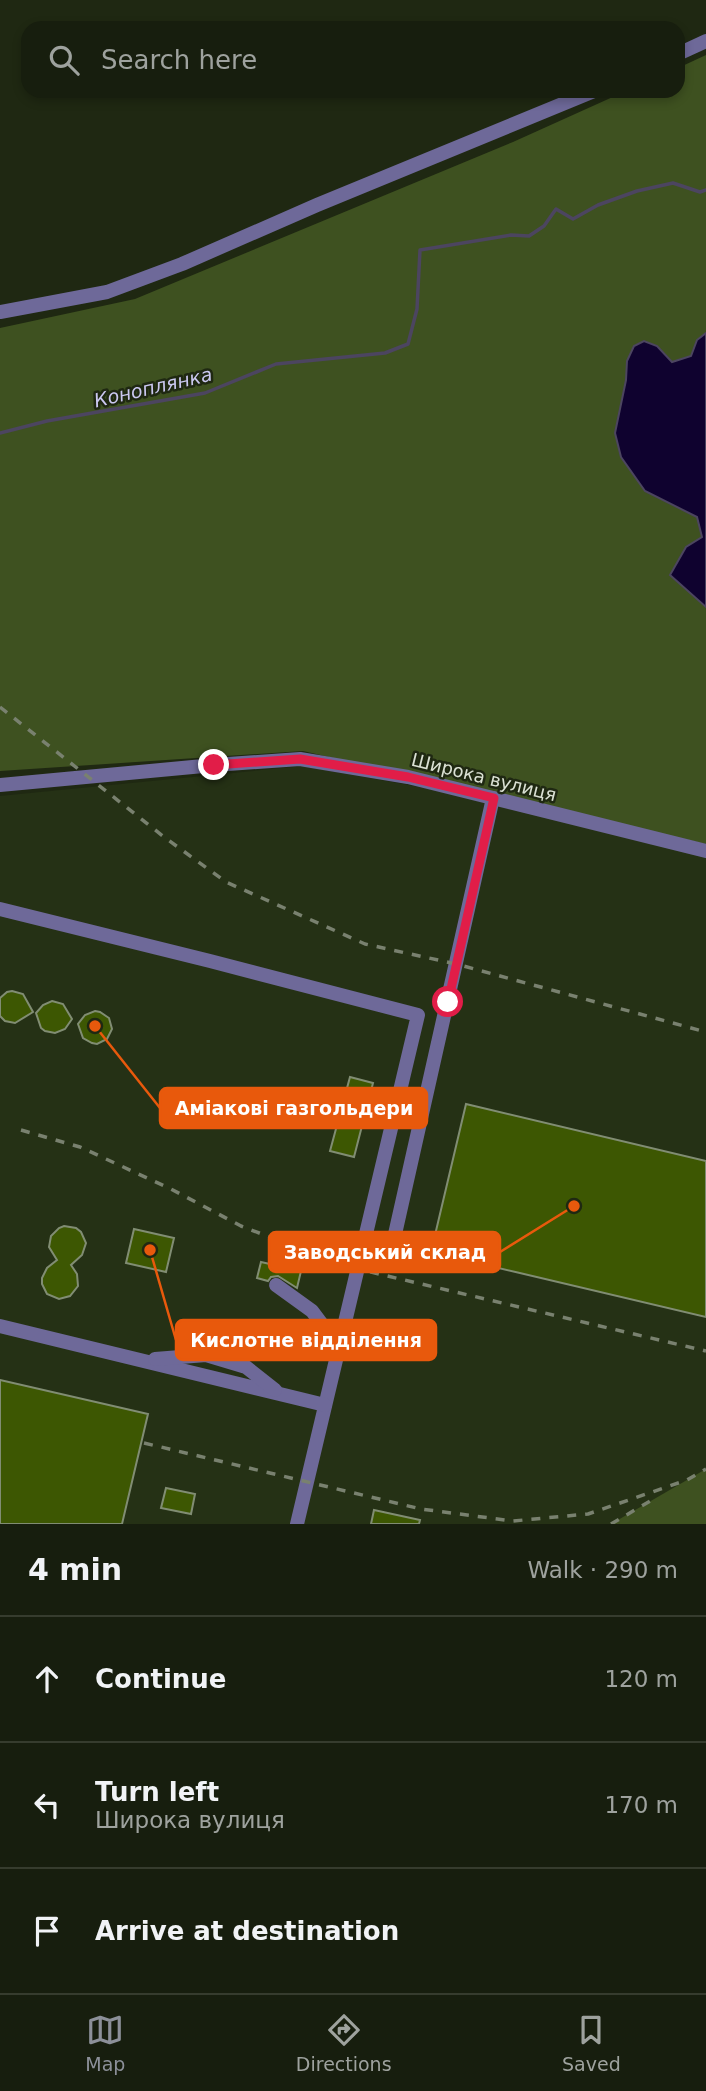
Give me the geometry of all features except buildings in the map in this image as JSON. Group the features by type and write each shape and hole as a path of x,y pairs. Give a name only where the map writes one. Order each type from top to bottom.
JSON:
{"street":[{"path":"685,51 706,41"},
{"path":"0,312 107,292 182,264 577,98"},
{"name":"Широка вулиця","path":"0,785 300,759 408,777 706,851"},
{"path":"360,1257 393,1242 494,798"},
{"path":"0,909 418,1015 296,1524"},
{"path":"276,1285 312,1311 339,1347"},
{"path":"0,1326 325,1405"},
{"path":"140,1360 206,1355 246,1367 279,1394"}],"shaded area":[{"path":"706,55 706,844 303,751 0,771 0,328 135,299 513,142 610,98 685,98 685,65"},
{"path":"706,333 706,607 670,575 686,547 702,537 697,517 645,491 621,457 615,433 626,380 627,361 634,346 644,341 657,346 672,362 691,356 697,340"},
{"path":"303,766 486,799 706,855 706,1524 0,1524 0,796"},
{"path":"706,1469 706,1524 611,1524"}],"waterway":[{"name":"Коноплянка","path":"0,433 47,421 205,393 276,364 385,353 408,344 417,309 420,250 511,235 529,236 544,226 556,209 573,219 598,205 637,191 673,183 700,192 706,190"}],"railway":[{"path":"0,707 164,837 226,882 365,944 456,964 706,1032"},
{"path":"21,1130 80,1147 171,1189 241,1226 345,1266 706,1351"},
{"path":"144,1443 421,1509 513,1521 588,1514 687,1480 706,1469"},
{"path":"611,1524 657,1497"}],"place":[{"name":"Аміакові газгольдери","path":"95,1026"},
{"name":"Заводський склад","path":"574,1206"},
{"name":"Кислотне відділення","path":"150,1250"}],"route":[{"path":"214,765 300,759 408,777 494,798 448,1002"}]}
